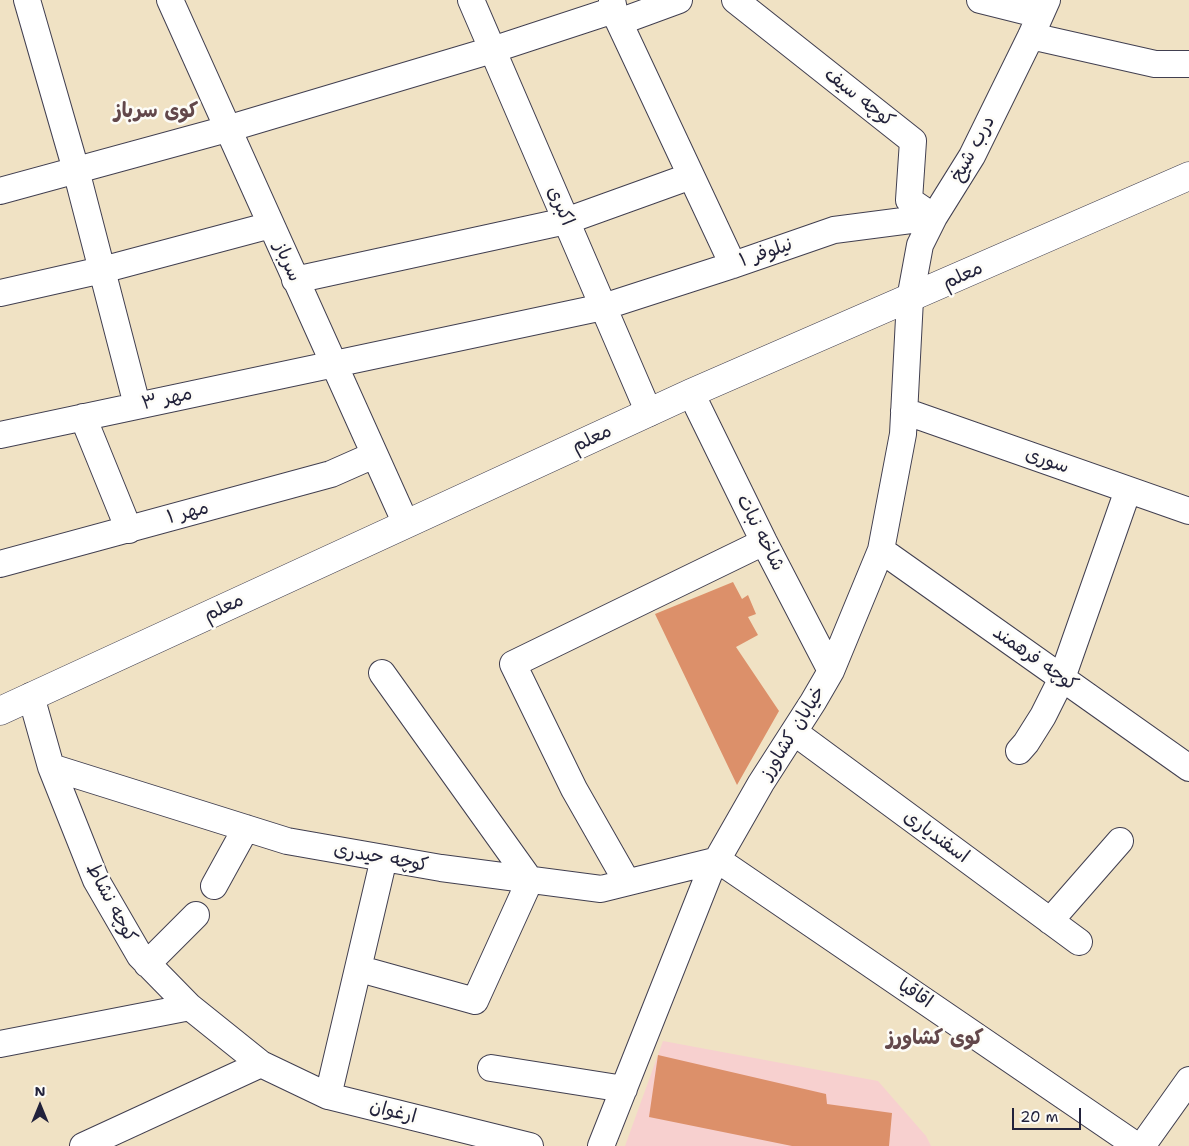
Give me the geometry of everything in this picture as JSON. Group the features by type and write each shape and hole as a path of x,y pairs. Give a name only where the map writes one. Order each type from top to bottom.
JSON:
{"main road":[{"name":"معلم","path":"0,710 691,393 1189,176"}],"street":[{"path":"27,0 76,170 137,405"},
{"name":"سرباز","path":"170,0 406,524"},
{"name":"اکبری","path":"471,0 648,413"},
{"path":"0,191 227,129 492,50 615,11 679,0"},
{"name":"کوچه سیف","path":"735,0 913,141 909,200 934,217"},
{"path":"980,0 1039,17 1155,64 1189,64"},
{"path":"615,11 732,265"},
{"name":"درب شیخ","path":"910,299 920,245 934,217 972,156 1039,17"},
{"path":"296,280 566,221 691,176"},
{"name":"نیلوفر ۱","path":"333,364 603,307 834,230 934,217"},
{"path":"0,293 102,270 271,226"},
{"name":"خیابان کشاورز","path":"601,1146 709,874 761,783 831,671 881,550 903,434 910,299"},
{"name":"مهر ۳","path":"0,435 333,364"},
{"name":"شاخه نبات","path":"691,393 764,542 831,671"},
{"name":"سوری","path":"904,411 1189,511"},
{"path":"83,416 130,530"},
{"name":"مهر ۱","path":"0,564 331,474 374,455"},
{"path":"1019,751 1044,716 1062,678 1128,490"},
{"path":"627,882 574,789 513,664 764,542"},
{"name":"کوچه فرهمند","path":"881,550 1189,768"},
{"path":"360,969 475,1002 530,880 382,673"},
{"name":"کوچه نشاط","path":"31,696 51,767 96,880 140,956 190,1007 261,1064"},
{"name":"اسفندیاری","path":"794,732 1079,942"},
{"name":"کوچه حیدری","path":"51,767 287,841 441,868 601,889 718,860"},
{"path":"214,886 246,828"},
{"path":"1050,920 1120,841"},
{"path":"328,1096 360,969 384,858"},
{"name":"اقاقیا","path":"718,860 1137,1146"},
{"path":"147,964 196,915"},
{"path":"0,1044 190,1007"},
{"path":"83,1146 261,1064"},
{"name":"ارغوان","path":"261,1064 328,1096 530,1146"},
{"path":"491,1068 624,1089"},
{"path":"1142,1146 1189,1080"}],"shaded area":[{"path":"663,1041 878,1081 926,1136 931,1146 625,1146"}],"building":[{"path":"733,582 742,599 748,595 756,614 748,617 758,635 736,647 779,711 737,785 655,614"},
{"path":"658,1055 826,1094 827,1104 892,1113 889,1146 792,1146 649,1117"}],"district":[{"name":"کوی سرباز","path":"156,112"},
{"name":"کوی کشاورز","path":"935,1039"}]}
